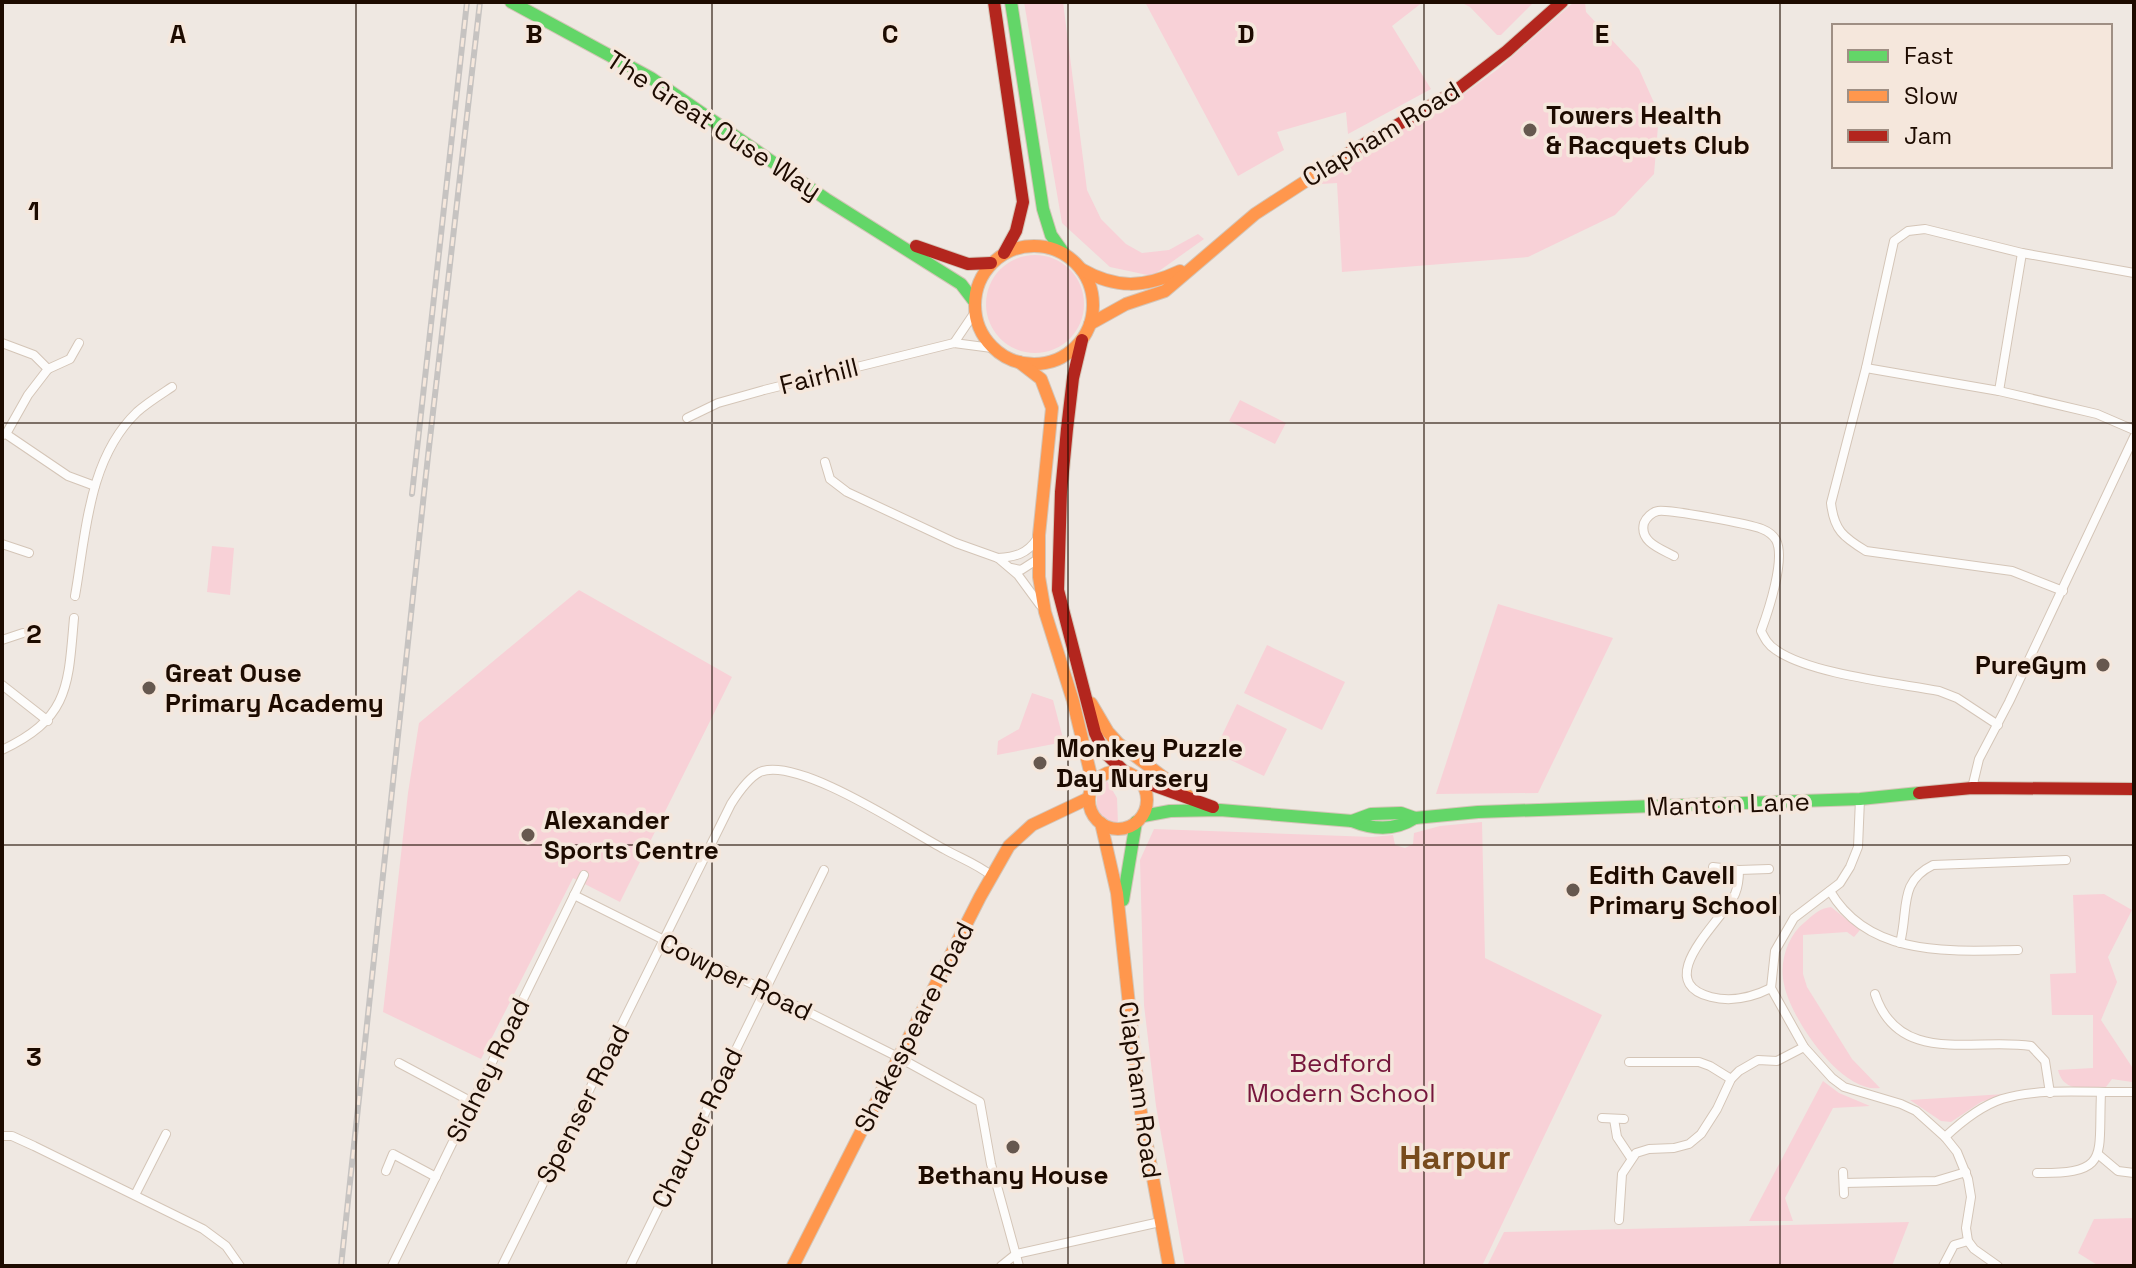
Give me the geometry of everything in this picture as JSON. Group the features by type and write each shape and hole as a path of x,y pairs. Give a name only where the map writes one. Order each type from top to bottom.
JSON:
{"main road":[{"name":"The Great Ouse Way","path":"511,2 651,78 826,199 961,284 974,307"},
{"path":"994,2 1023,202 1016,231 1004,253 982,274 974,307 980,329 992,348 1019,362 1041,379 1052,408 1038,559 1045,612 1073,701 1093,784 1089,798 1098,820"},
{"path":"1011,2 1043,209 1051,235 1088,279 1093,301 1090,324 1082,340 1073,378 1061,492 1058,590 1089,713 1101,746 1124,771 1139,780 1148,800 1140,819 1121,828 1061,811"},
{"name":"Clapham Road","path":"1090,324 1126,304 1165,291 1255,214 1454,92 1525,36 1562,2"},
{"name":"The Great Ouse Way","path":"874,229 952,260 968,264 991,263"},
{"path":"1004,253 1038,246 1063,252"},
{"name":"Clapham Road","path":"1081,269 1102,282 1117,286 1140,285 1169,277 1197,261"},
{"path":"1019,362 1037,364 1054,360 1082,340"},
{"path":"1038,559 1045,549 1051,510 1061,492"},
{"path":"1086,696 1118,743 1191,798"},
{"path":"1093,784 1105,773 1124,771"},
{"name":"Manton Lane","path":"1139,780 1220,810"},
{"name":"Manton Lane","path":"1140,819 1170,811 1220,810 1352,821 1371,814 1401,813 1415,818 1478,812 1860,799 1972,788 2134,789"},
{"name":"Shakespeare Road","path":"793,1266 1009,846 1032,825 1089,798"},
{"name":"Clapham Road","path":"1120,912 1140,819"},
{"name":"Clapham Road","path":"1098,820 1110,848 1120,912 1137,1089 1169,1266"}],"street":[{"path":"2063,591 2012,571 1866,551 1847,540 1833,522 1831,503 1866,368 1894,241 1908,231 1925,229 2022,253 2134,273"},
{"path":"1999,391 2022,253"},
{"path":"954,343 974,307"},
{"path":"2,343 34,355 48,369"},
{"path":"79,343 70,359 48,369 4,434 68,476 95,486"},
{"name":"Fairhill","path":"687,418 718,403 764,390 954,343 992,348"},
{"path":"1866,368 1999,391 2097,414 2134,430"},
{"path":"75,596 95,486 108,452 137,412 172,387"},
{"path":"1972,788 1979,759 2063,591 2134,437"},
{"path":"825,462 830,479 847,492 956,543 998,558 1011,568 1045,612"},
{"path":"1674,556 1649,542 1644,532 1644,522 1658,510 1703,516 1767,531 1776,540 1779,551 1769,608 1761,631 1767,644 1788,657 1812,666 1939,691 1957,698 1998,725"},
{"path":"998,558 1023,553 1039,535"},
{"path":"2,544 29,553"},
{"path":"1011,568 1021,570 1038,559"},
{"path":"2,750 48,721 66,685 74,618"},
{"path":"2,640 23,633"},
{"path":"2,685 48,721"},
{"name":"Spenser Road","path":"502,1266 731,804 744,786 760,772 779,770 802,775 854,798 980,866 992,876"},
{"path":"1860,799 1858,847 1846,875 1794,918 1783,934 1775,951 1771,988 1804,1047 1819,1066 1844,1087 1916,1111 1945,1137 1957,1152 1966,1172 1971,1197 1966,1228 1968,1241 1998,1266"},
{"path":"1900,943 1909,887 1914,876 1933,865 2066,860"},
{"path":"1713,867 1769,869"},
{"name":"Chaucer Road","path":"630,1266 824,870"},
{"path":"1739,870 1734,897 1690,957 1688,978 1702,993 1714,997 1749,997 1771,988"},
{"name":"Sidney Road","path":"392,1266 584,875"},
{"path":"1830,891 1837,903 1868,931 1900,943 1938,951 2018,950"},
{"name":"Cowper Road","path":"574,895 898,1057 980,1102 991,1164 1019,1266"},
{"path":"1875,994 1879,1008 1889,1020 1915,1039 1933,1044 2031,1046 2045,1061 2050,1093"},
{"path":"1619,1220 1622,1174 1636,1153 1689,1144 1701,1134 1731,1079 1758,1060 1777,1061 1804,1047"},
{"path":"1642,1062 1645,1050"},
{"path":"1629,1062 1699,1062 1731,1079"},
{"path":"399,1063 472,1102"},
{"path":"1945,1137 1970,1116 2003,1099 2050,1093 2134,1092"},
{"path":"2101,1093 2099,1155 2118,1171 2134,1173"},
{"path":"1602,1118 1619,1119 1617,1137 1631,1158"},
{"path":"135,1195 166,1134"},
{"path":"2,1136 12,1136 203,1229 226,1246 240,1266"},
{"path":"386,1171 393,1154 436,1177"},
{"path":"2037,1173 2083,1170 2099,1155"},
{"path":"1843,1172 1844,1194"},
{"path":"1844,1183 1936,1181 1966,1172"},
{"path":"1001,1266 1016,1254 1160,1222"},
{"path":"1943,1266 1954,1245 1968,1241"}],"green space":[{"path":"1024,2 1063,2 1087,190 1101,219 1126,244 1142,253 1169,250 1198,234 1204,239 1152,276 1110,267 1062,223"},
{"path":"1145,2 1423,2 1392,26 1431,89 1348,134 1346,112 1277,132 1284,150 1238,176"},
{"path":"1460,2 1534,2 1501,35 1497,35 1470,7"},
{"name":"Towers Health & Racquets Club","path":"1574,2 1585,2 1586,12 1639,69 1659,114 1654,174 1615,215 1528,257 1342,272 1337,183 1306,185 1461,96 1498,69"},
{"path":"1035,255 1054,259 1069,270 1080,285 1084,304 1080,323 1069,338 1054,349 1035,353 1016,349 1001,338 990,323 986,304 990,285 1001,270 1016,259"},
{"path":"1240,400 1286,423 1275,444 1229,421"},
{"path":"212,546 234,548 230,595 207,592"},
{"name":"Alexander Sports Centre","path":"579,590 732,677 620,902 573,878 481,1059 383,1012 419,723"},
{"path":"1498,604 1613,638 1538,793 1436,794"},
{"path":"1267,645 1345,682 1322,730 1244,693"},
{"path":"1032,693 1053,700 1064,742 997,755 998,741 1019,729"},
{"path":"1237,704 1287,729 1264,776 1214,752"},
{"path":"1107,781 1117,798 1118,824 1107,821 1097,810 1097,792"},
{"name":"Bedford Modern School","path":"1482,822 1485,958 1602,1015 1482,1266 1185,1266 1156,1106 1144,1005 1140,860 1154,829 1372,837 1393,835 1395,845 1405,848 1413,844 1414,833 1440,826"},
{"path":"2104,894 2132,910 2108,957 2117,982 2101,1020 2132,1067 2132,1082 2112,1079 2106,1087 2077,1088 2065,1083 2058,1070 2093,1068 2093,1015 2052,1015 2050,974 2076,973 2073,895"},
{"path":"1831,907 1860,930 1854,937 1847,932 1803,935 1803,974 1807,987 1852,1059 1880,1088 1865,1087 1849,1079 1820,1051 1796,1015 1784,984 1784,959 1793,935 1814,914"},
{"path":"1823,1081 1839,1093 1870,1106 1833,1108 1785,1198 1793,1221 1749,1221"},
{"path":"2005,1094 1981,1102 1951,1122 1941,1121 1910,1100"},
{"path":"2134,1218 2134,1266 2099,1266 2078,1253 2094,1219"},
{"path":"1909,1222 1892,1266 1487,1266 1504,1232"}],"railway":[{"path":"412,494 467,2"},
{"path":"341,1266 480,2"}],"traffic: fast":[{"path":"511,2 651,78 826,199 961,284 974,301"},
{"path":"1011,2 1043,209 1051,235 1063,252"},
{"path":"1352,821 1371,814 1401,813 1415,818 1478,812 1860,799 1919,793"},
{"path":"1143,816 1170,811 1220,810 1352,821 1384,828 1415,818"},
{"path":"1123,900 1136,822"}],"traffic: slow":[{"path":"1090,324 1126,304 1165,291 1255,214 1349,153"},
{"path":"1034,246 1057,250 1076,263 1089,282 1093,305 1089,328 1076,347 1057,360 1034,364 1011,360 992,347 979,328 975,305 979,282 992,263 1011,250 1034,246"},
{"path":"1081,269 1106,280 1130,284 1154,281 1180,271"},
{"path":"1019,362 1041,379 1052,408 1039,535 1039,577 1045,612 1073,701 1093,784"},
{"path":"1091,703 1118,743 1191,798"},
{"path":"1118,771 1129,773 1138,780 1145,789 1147,800 1145,811 1138,820 1129,827 1118,829 1107,827 1098,820 1091,811 1089,800 1091,789 1098,780 1107,773 1118,771"},
{"path":"793,1266 980,897 1009,846 1032,825 1089,798"},
{"path":"1101,823 1117,893 1140,1107 1169,1266"}],"traffic: jam":[{"path":"994,2 1023,202 1016,231 1004,253"},
{"path":"1349,153 1454,92 1507,51 1562,2"},
{"path":"916,246 968,264 991,263"},
{"path":"1082,340 1073,378 1067,429 1061,492 1058,590 1095,733 1104,752 1124,771"},
{"path":"1139,780 1213,807"},
{"path":"1919,793 1972,788 2134,789"}],"place":[{"name":"Towers Health & Racquets Club","path":"1530,130"},
{"name":"PureGym","path":"2103,665"},
{"name":"Great Ouse Primary Academy","path":"149,688"},
{"name":"Monkey Puzzle Day Nursery","path":"1040,763"},
{"name":"Alexander Sports Centre","path":"528,835"},
{"name":"Edith Cavell Primary School","path":"1573,890"},
{"name":"Bethany House","path":"1013,1147"}],"district":[{"name":"Harpur","path":"1455,1157"}]}
